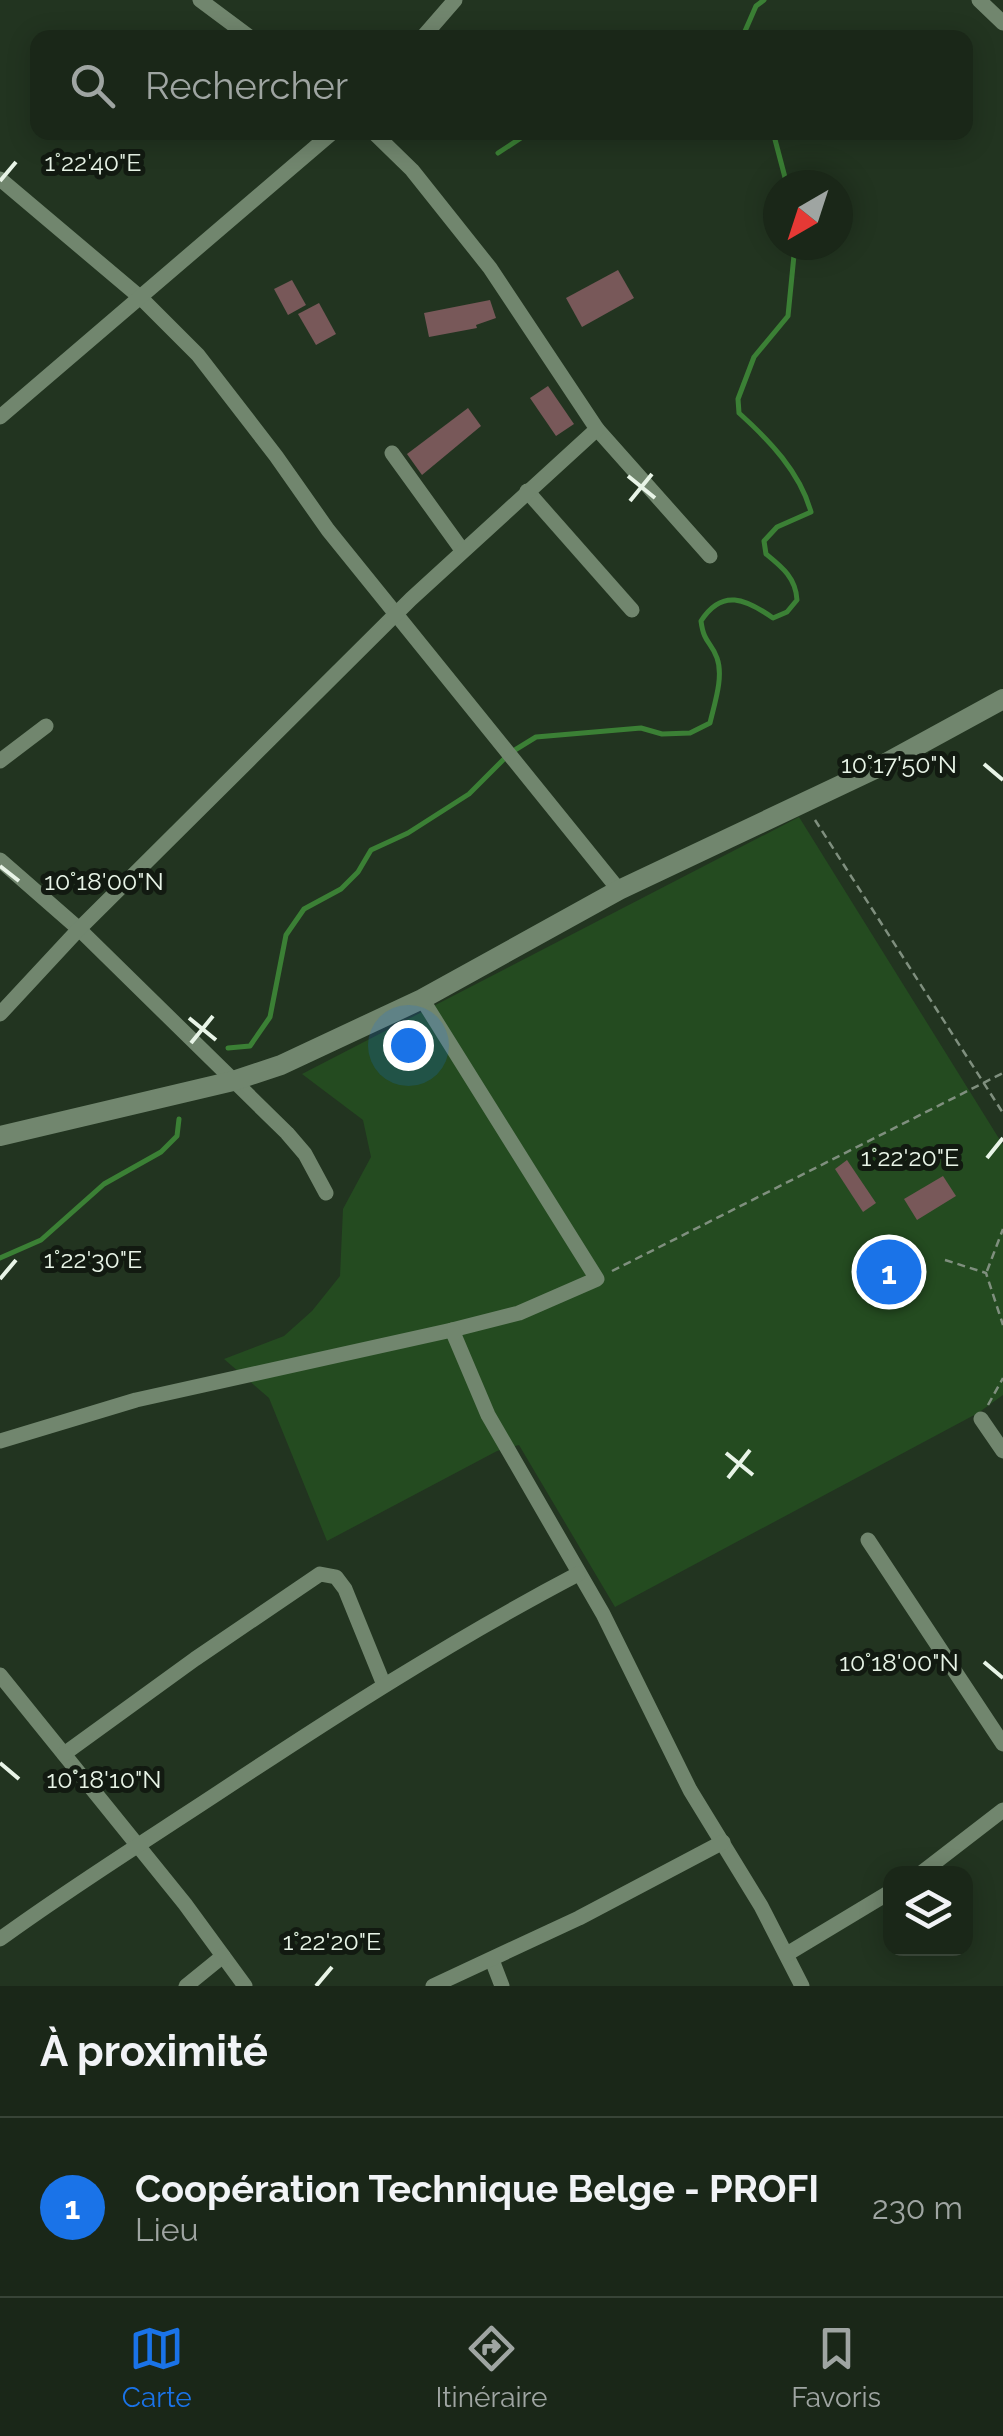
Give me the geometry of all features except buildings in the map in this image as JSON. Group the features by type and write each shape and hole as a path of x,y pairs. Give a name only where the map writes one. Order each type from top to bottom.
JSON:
{"street":[{"path":"200,0 240,30"},
{"path":"429,30 454,0"},
{"path":"981,1 1003,23"},
{"path":"0,417 323,140"},
{"path":"382,140 412,170 490,268 597,429 710,556"},
{"path":"0,180 141,298 228,392 328,530 619,890"},
{"path":"0,1014 396,614 597,429"},
{"path":"392,453 462,550"},
{"path":"527,491 632,610"},
{"path":"0,1136 281,1065 422,999 619,890 805,804 1003,699"},
{"path":"0,761 46,726"},
{"path":"2,864 80,929 233,1080 305,1154 326,1193"},
{"path":"0,1442 136,1400 519,1313 597,1279 422,999"},
{"path":"452,1330 488,1415 603,1614 690,1790 802,1986"},
{"path":"981,1419 1003,1451"},
{"path":"868,1540 1003,1744"},
{"path":"64,1754 195,1658 320,1574 336,1578 345,1588 384,1685"},
{"path":"3,1931 384,1685 492,1618 578,1574"},
{"path":"0,1675 138,1844 245,1986"},
{"path":"930,1866 1003,1810"},
{"path":"433,1986 599,1908 723,1842"},
{"path":"787,1954 883,1896"},
{"path":"186,1986 223,1956"},
{"path":"492,1960 502,1986"}],"path":[{"path":"805,804 1003,1113"},
{"path":"597,1279 1003,1073"},
{"path":"1003,1229 986,1273 1003,1325"},
{"path":"945,1260 986,1273"},
{"path":"981,1419 1003,1378"}],"green space":[{"path":"799,817 1003,1145 1003,1395 978,1413 615,1607 519,1445 497,1451 327,1541 269,1398 224,1359 284,1336 312,1311 340,1276 343,1209 371,1157 363,1120 302,1074"}],"waterway":[{"path":"746,30 756,6 764,0"},
{"path":"498,153 518,140"},
{"path":"775,140 783,170"},
{"path":"228,1048 250,1046 270,1017 286,935 304,909 341,889 358,872 371,850 408,833 469,794 510,753 536,737 641,728 662,734 690,733 710,723 719,666 701,621 717,604 726,601 744,602 773,618 787,612 797,600 791,579 766,554 764,541 777,527 811,512 791,470 739,413 738,399 754,357 788,316 794,260"},
{"path":"0,1258 41,1240 104,1184 161,1152 177,1136 179,1119"}],"place":[{"name":"Coopération Technique Belge - PROFI","path":"889,1272"}]}
